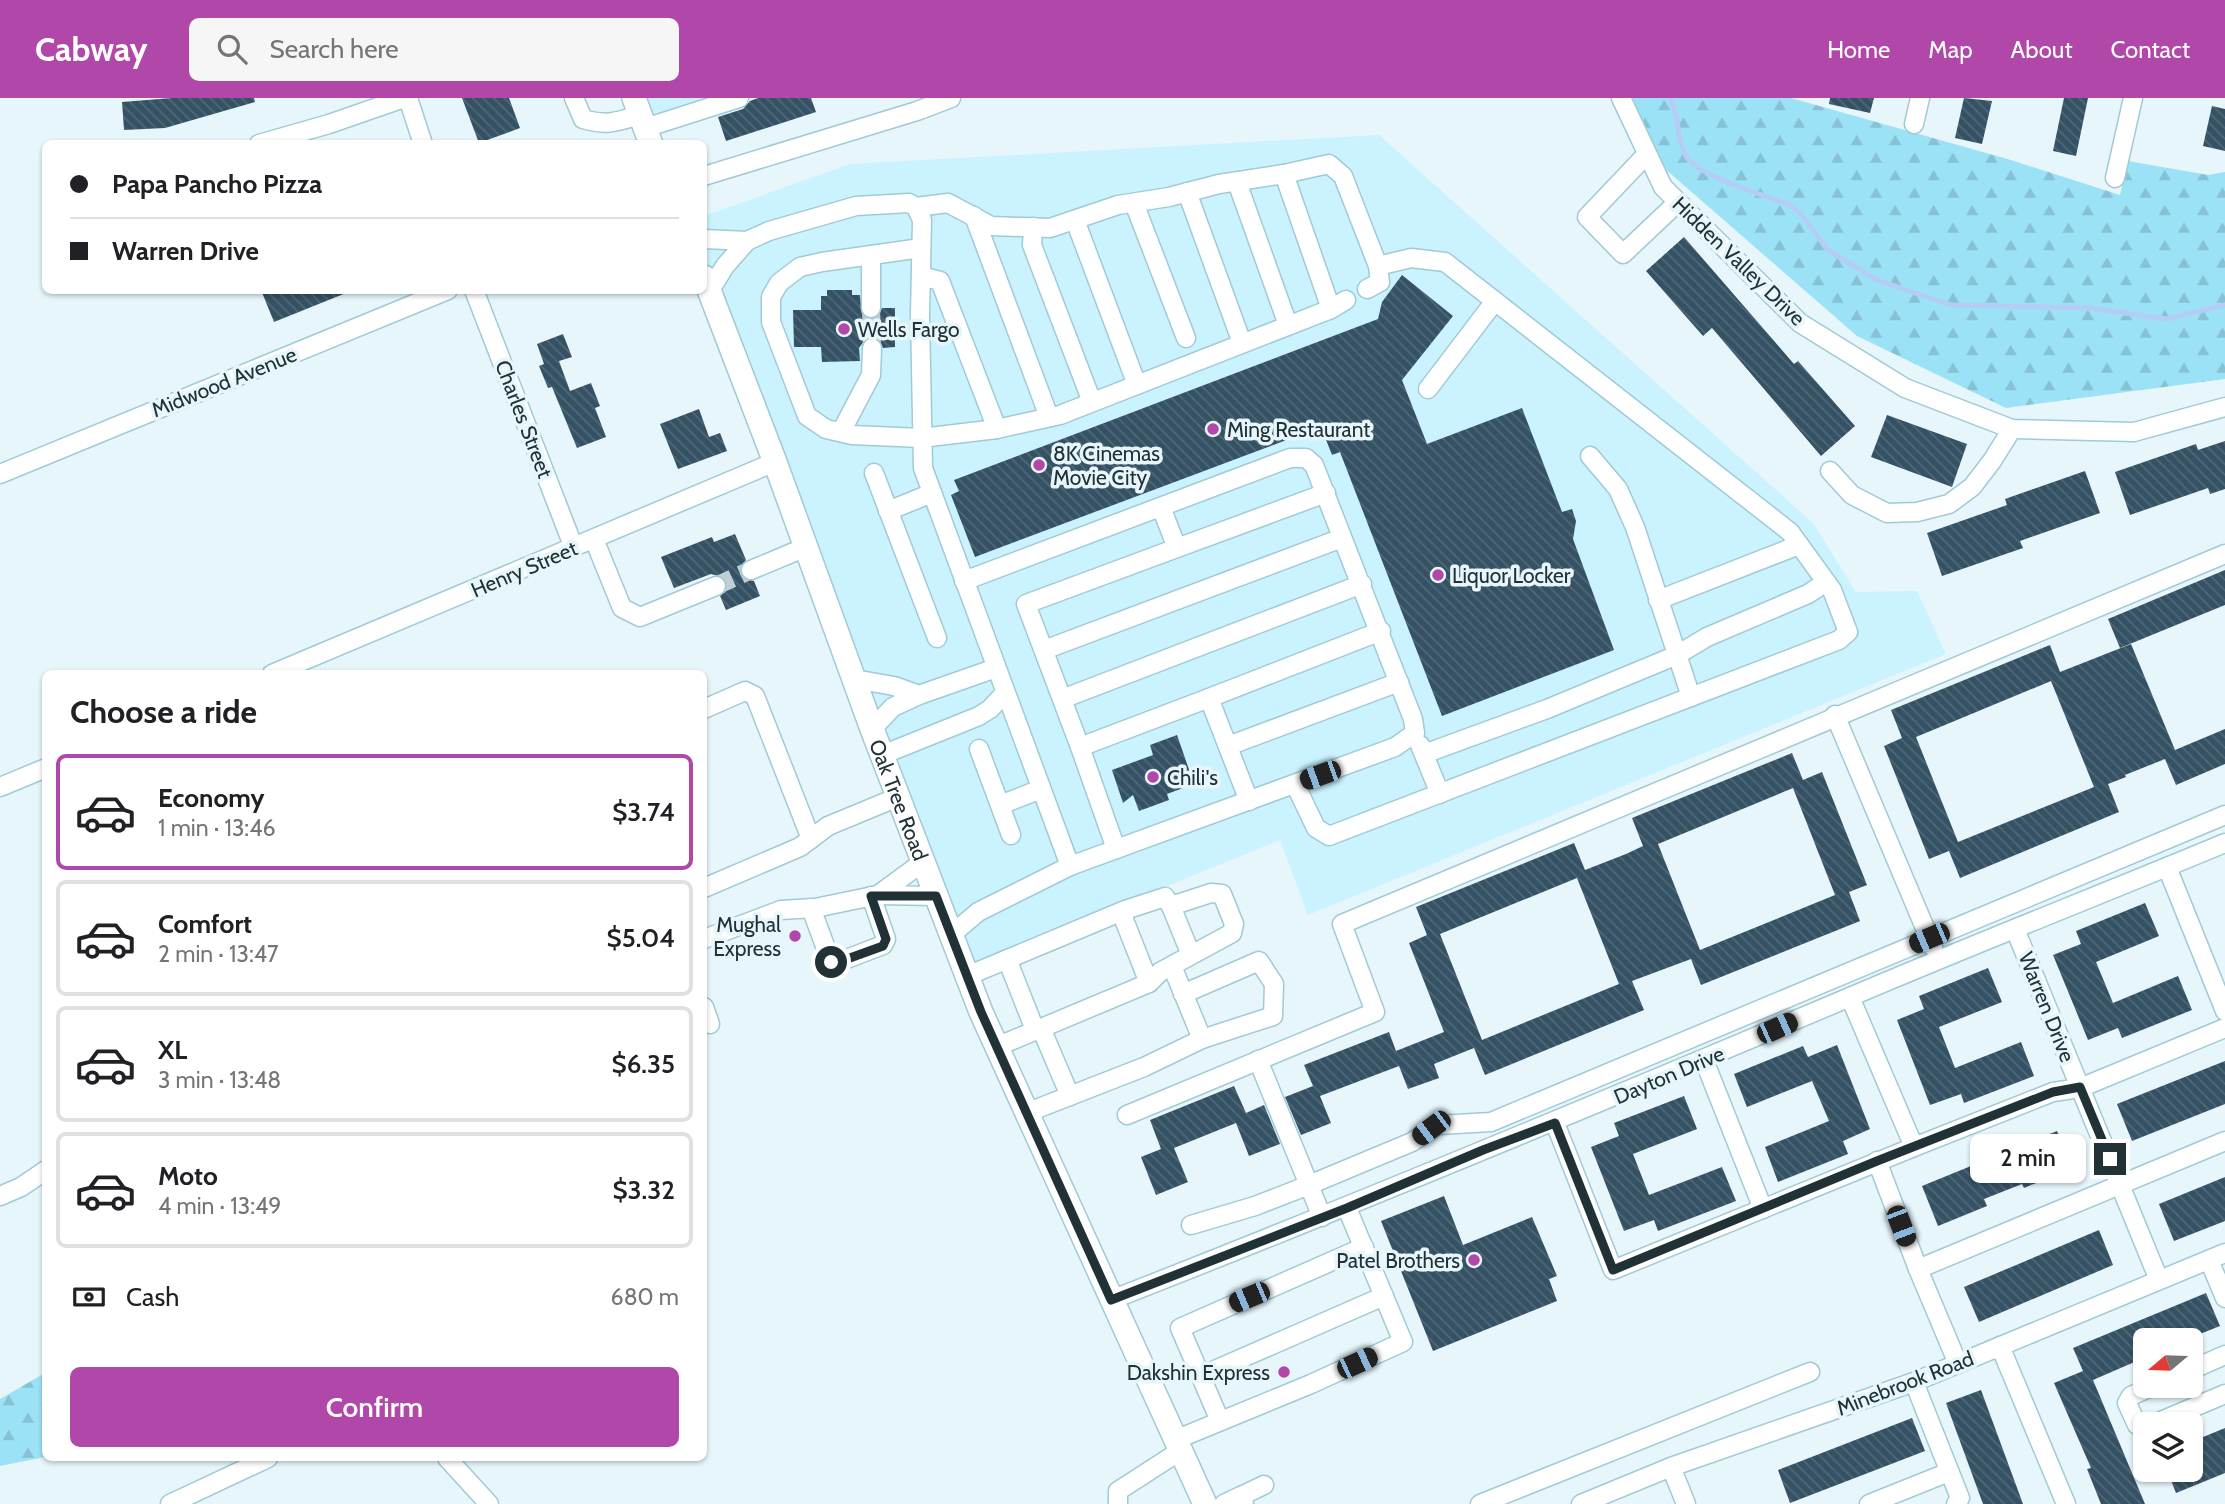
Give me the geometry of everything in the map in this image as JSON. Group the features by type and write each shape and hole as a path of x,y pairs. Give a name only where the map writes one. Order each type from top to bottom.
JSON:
{"main road":[{"name":"Oak Tree Road","path":"707,287 967,976 1026,1113 1205,1504"}],"street":[{"path":"273,140 406,98 422,140"},
{"path":"574,98 583,119 600,124 643,121 739,98"},
{"path":"900,116 906,102 904,98"},
{"path":"707,175 951,98"},
{"name":"Hidden Valley Drive","path":"1621,98 1663,187 1800,323 1905,388 2012,429 2134,432 2225,407"},
{"path":"1914,124 1920,98"},
{"path":"2115,178 2133,98"},
{"path":"1647,154 1587,217 1623,254 1678,202"},
{"path":"916,207 948,203 992,226 1050,228 1134,203 1329,164 1343,176 1378,267 1380,282 1367,289"},
{"path":"921,248 800,268 779,283 771,298 771,322 807,416 826,429 852,435 921,438 997,429 1049,417 1137,385 1338,304 1284,174"},
{"path":"1237,182 1288,325"},
{"path":"1187,192 1242,343"},
{"path":"707,239 747,241 856,206 909,203 916,207 922,220 923,468 1070,866"},
{"path":"1134,203 1185,338"},
{"path":"974,216 1049,417"},
{"path":"1075,220 1137,385"},
{"path":"1033,228 1032,245 1092,402"},
{"path":"707,283 747,241"},
{"path":"871,255 871,308"},
{"path":"1295,784 1316,828 1329,836 1839,640 1848,632 1832,590 1790,532 1445,262 1411,258 1378,267"},
{"path":"921,276 940,281 997,429"},
{"name":"Midwood Avenue","path":"0,474 437,294"},
{"name":"Charles Street","path":"476,294 573,548"},
{"path":"1428,389 1495,301"},
{"path":"841,432 871,375 872,348"},
{"path":"1830,471 1852,495 1887,513 1917,512 1950,505 1972,487 2012,429"},
{"path":"1590,456 1618,489 1635,527 1691,697"},
{"path":"964,581 1290,458 1306,458 1314,465 1326,493 1381,631 1413,719 1415,733 1440,794"},
{"name":"Henry Street","path":"281,670 775,462"},
{"path":"874,473 937,638"},
{"path":"888,511 932,493"},
{"path":"1116,849 1026,604 1326,493"},
{"path":"1161,507 1177,548"},
{"path":"1044,650 1342,538"},
{"path":"594,539 622,608 640,617 716,586"},
{"path":"1658,600 1799,545"},
{"path":"751,570 806,547"},
{"path":"1127,1115 1375,1012 1342,923 2225,554"},
{"path":"1424,754 1547,709 1677,655 1707,637 1808,594 1826,582"},
{"path":"1062,699 1362,584"},
{"path":"1080,747 1381,631"},
{"path":"872,729 893,707 996,668"},
{"path":"855,679 894,686 919,695"},
{"path":"1228,746 1399,682"},
{"path":"707,708 745,691 755,696 811,839"},
{"path":"882,755 979,716 1005,693"},
{"path":"1209,698 1249,801"},
{"path":"1835,715 1938,960"},
{"path":"979,716 999,716 1015,721"},
{"path":"951,935 978,912 1070,866 1395,747 1415,733"},
{"path":"979,749 1011,835"},
{"path":"0,787 42,770"},
{"path":"1000,805 1041,789"},
{"path":"707,887 800,847 828,826 898,797"},
{"path":"1191,1225 1255,1206 1309,1185 1412,1142 1438,1125 1491,1122 2225,815"},
{"name":"Dayton Drive","path":"1111,1300 1555,1123 1850,996 2225,843"},
{"path":"875,895 923,862"},
{"path":"2167,867 2225,1010"},
{"path":"996,1046 1149,983 1172,966 1231,933 1234,924 1222,894 1211,893 1171,906"},
{"path":"811,908 831,962 836,963 883,946 886,939 875,895"},
{"path":"707,938 780,910 811,908 875,895 936,896"},
{"path":"967,976 1121,912 1165,897 1191,955"},
{"path":"1121,912 1149,983"},
{"name":"Warren Drive","path":"2015,929 2159,1280"},
{"path":"1007,959 1070,1096"},
{"path":"1026,1113 1144,1067 1202,1039 1273,1016 1274,984 1259,961 1183,994"},
{"path":"1172,966 1202,1039"},
{"path":"1850,996 1914,1147"},
{"path":"1555,1123 1613,1270 1877,1161 2053,1092 2080,1087 2225,1028"},
{"path":"1258,1060 1322,1217"},
{"path":"1703,1060 1763,1209"},
{"path":"1918,1269 2225,1141"},
{"path":"1877,1161 1958,1364"},
{"path":"0,1196 21,1187 42,1173"},
{"path":"1118,1498 1178,1445 1220,1421 1403,1342 1347,1208"},
{"path":"1220,1421 1180,1328 1364,1247"},
{"path":"2217,1256 2225,1298"},
{"name":"Minebrook Road","path":"1581,1504 1671,1467 1914,1382 2217,1256"},
{"path":"1201,1376 1384,1296"},
{"path":"2000,1346 2066,1504"},
{"path":"2203,1365 2225,1355"},
{"path":"1480,1504 1810,1372"},
{"path":"1914,1382 1960,1498 1956,1504"},
{"path":"2182,1412 2225,1394"},
{"path":"2133,1395 2127,1404 2133,1417"},
{"path":"170,1504 262,1461"},
{"path":"450,1461 489,1504"},
{"path":"1671,1467 1686,1504"},
{"path":"1869,1504 1949,1472"},
{"path":"1236,1501 1264,1485"}],"shaded area":[{"path":"634,98 711,98 642,120"},
{"path":"1379,135 1813,523 1856,592 1917,591 1946,654 1308,915 1280,840 964,969 707,285 707,215 850,164"}],"green space":[{"path":"1633,98 1791,98 2011,160 2120,195 2128,161 2208,175 2225,172 2225,379 2006,408 1857,336 1656,161"},
{"path":"42,1375 42,1458 0,1466 0,1399"}],"building":[{"path":"172,98 254,98 255,102 165,128 124,130 122,102"},
{"path":"462,98 509,98 520,128 487,140 478,140"},
{"path":"758,98 811,98 816,112 726,141 718,117 743,109 750,101"},
{"path":"1830,98 1874,98 1870,113 1829,104"},
{"path":"1964,98 1992,101 1982,144 1955,138"},
{"path":"2064,98 2088,98 2076,156 2053,151"},
{"path":"2212,106 2225,109 2225,151 2203,146"},
{"path":"1684,237 1794,364 1798,361 1855,426 1821,456 1712,328 1703,336 1646,271"},
{"path":"1402,275 1453,316 1402,380 1427,444 1522,408 1562,512 1572,509 1576,521 1573,539 1614,650 1442,716 1340,452 1332,455 1321,427 975,557 951,495 959,491 954,480 1378,319 1382,302"},
{"name":"Wells Fargo","path":"827,290 852,290 852,295 860,295 862,314 870,319 877,317 882,308 895,308 895,347 883,348 879,339 866,338 859,348 860,361 822,362 821,347 794,347 793,310 821,310 821,296 827,296"},
{"path":"263,294 344,294 274,322"},
{"path":"563,334 572,357 559,361 570,391 591,383 600,406 595,408 606,437 577,448 552,387 548,388 539,366 544,364 537,344"},
{"path":"699,409 709,437 720,433 727,451 678,469 660,424"},
{"path":"1887,415 1967,444 1952,487 1871,457"},
{"path":"2225,441 2225,489 2210,494 2208,488 2130,515 2115,472 2196,444 2198,450"},
{"path":"2085,471 2100,513 2020,541 2023,548 1942,576 1927,533 2007,505 2005,499"},
{"path":"735,534 746,560 740,568 740,574 745,579 754,581 760,596 726,610 720,596 725,592 727,582 722,577 711,574 674,588 661,557 712,537 714,542"},
{"path":"2225,570 2225,605 2120,648 2108,619"},
{"path":"2131,644 2175,750 2225,729 2225,764 2176,785 2165,759 2125,775 2126,777 2108,784 2119,812 1960,878 1949,851 1929,859 1884,746 1902,738 1891,710 2050,645 2060,672","holes":["2051,681 2094,787 1958,842 1916,737"]},
{"name":"Chili's","path":"1177,735 1194,784 1167,794 1169,800 1139,811 1133,795 1123,803 1112,770 1153,755 1150,745"},
{"path":"1792,753 1803,780 1822,772 1867,885 1849,892 1860,921 1701,985 1691,959 1632,981 1644,1010 1485,1075 1474,1048 1434,1064 1439,1078 1408,1089 1399,1066 1320,1096 1331,1123 1301,1135 1285,1097 1313,1086 1304,1065 1389,1032 1396,1051 1444,1032 1409,943 1427,935 1416,907 1574,843 1585,870 1626,854 1643,846 1632,818","holes":["1793,788 1835,895 1700,950 1658,844","1577,878 1619,984 1482,1040 1440,934"]},
{"path":"2145,903 2159,936 2096,962 2113,1003 2178,976 2192,1010 2122,1038 2118,1028 2088,1040 2053,955 2081,944 2076,931"},
{"path":"1988,968 2002,1002 1939,1027 1955,1068 2021,1042 2034,1076 1964,1103 1961,1094 1930,1105 1897,1020 1924,1009 1919,996"},
{"path":"1837,1045 1870,1129 1843,1141 1848,1154 1778,1182 1765,1147 1829,1121 1812,1081 1747,1107 1734,1074 1803,1046 1808,1057"},
{"path":"2225,1061 2225,1104 2132,1141 2117,1104"},
{"path":"1234,1086 1246,1113 1264,1105 1280,1144 1249,1156 1236,1123 1174,1148 1188,1182 1156,1195 1141,1157 1161,1149 1150,1120"},
{"path":"1684,1096 1697,1129 1633,1154 1649,1195 1722,1167 1736,1201 1658,1231 1654,1220 1624,1231 1591,1147 1619,1136 1614,1123"},
{"path":"2057,1131 2072,1168 2024,1188 2022,1184 1984,1199 1987,1206 1938,1226 1922,1186"},
{"path":"2225,1177 2225,1221 2174,1241 2159,1204"},
{"name":"Patel Brothers","path":"1444,1196 1463,1245 1532,1217 1557,1276 1549,1279 1557,1301 1433,1351 1381,1221"},
{"path":"2099,1230 2113,1265 1979,1322 1964,1287"},
{"path":"2206,1293 2220,1326 2203,1333 2203,1328 2133,1328 2133,1363 2093,1380 2133,1475 2133,1482 2136,1482 2145,1504 2101,1504 2087,1469 2091,1468 2054,1383 2083,1371 2073,1348"},
{"path":"1981,1390 2023,1504 1983,1504 1946,1403"},
{"path":"1912,1418 1925,1451 1790,1503 1778,1470"},
{"path":"2225,1428 2225,1473 2203,1482 2203,1437"},
{"path":"2172,1482 2203,1482 2176,1493"}],"waterway":[{"path":"1670,98 1683,149 1693,163 1718,178 1790,205 1800,213 1828,250 1877,280 1951,305 2089,308 2167,319 2225,305"}],"tunnel":[{"path":"871,308 872,348"},
{"path":"716,586 751,570"}],"place":[{"name":"Wells Fargo","path":"844,329"},
{"name":"Ming Restaurant","path":"1213,429"},
{"name":"8K Cinemas Movie City","path":"1039,465"},
{"name":"Liquor Locker","path":"1438,575"},
{"name":"Chili's","path":"1153,777"},
{"name":"Mughal Express","path":"795,936"},
{"name":"Patel Brothers","path":"1474,1260"},
{"name":"Dakshin Express","path":"1284,1372"}],"route":[{"path":"831,962 836,963 883,946 886,939 871,896 936,896 981,1012 1111,1300 1555,1123 1613,1270 2053,1092 2080,1087 2110,1159"}]}
